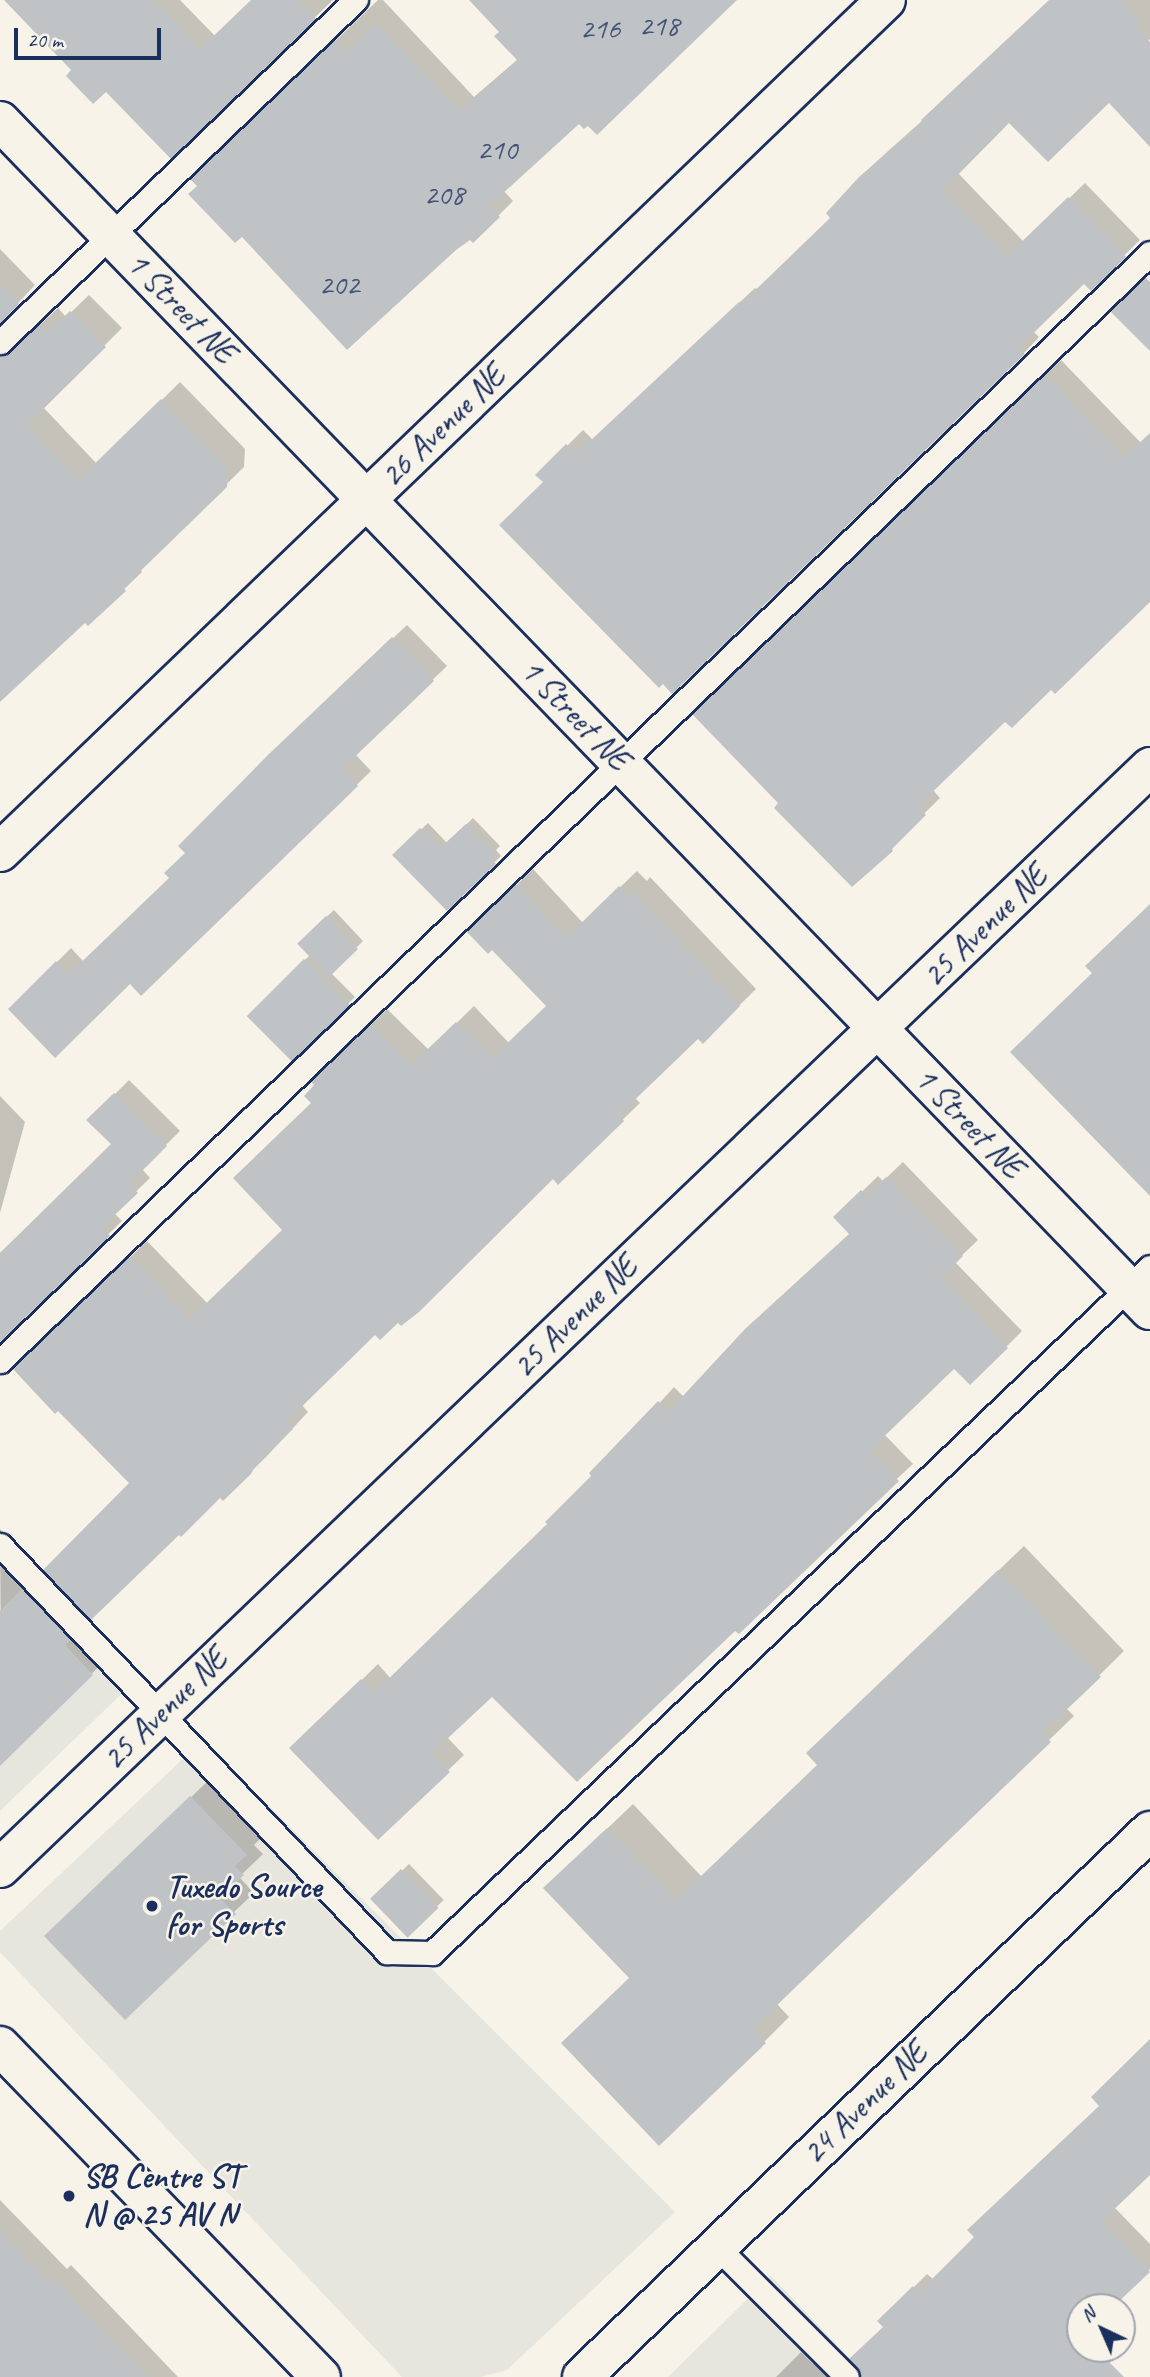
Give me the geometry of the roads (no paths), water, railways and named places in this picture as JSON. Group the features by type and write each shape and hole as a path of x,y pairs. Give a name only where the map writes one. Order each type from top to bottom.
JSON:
{"street":[{"name":"26 Avenue NE","path":"0,852 886,0"},
{"name":"1 Street NE","path":"0,121 878,1029 1143,1288"},
{"name":"25 Avenue NE","path":"0,1868 1150,767"},
{"name":"24 Avenue NE","path":"582,2377 1150,1831"},
{"path":"0,2046 321,2377"}],"lane":[{"path":"0,342 356,0"},
{"path":"0,1361 1150,253"},
{"path":"0,1545 387,1952 432,1953 1143,1288"},
{"path":"716,2246 846,2377"}],"place":[{"name":"Tuxedo Source for Sports","path":"152,1906"},
{"name":"SB Centre ST N @ 25 AV N","path":"69,2196"}]}
